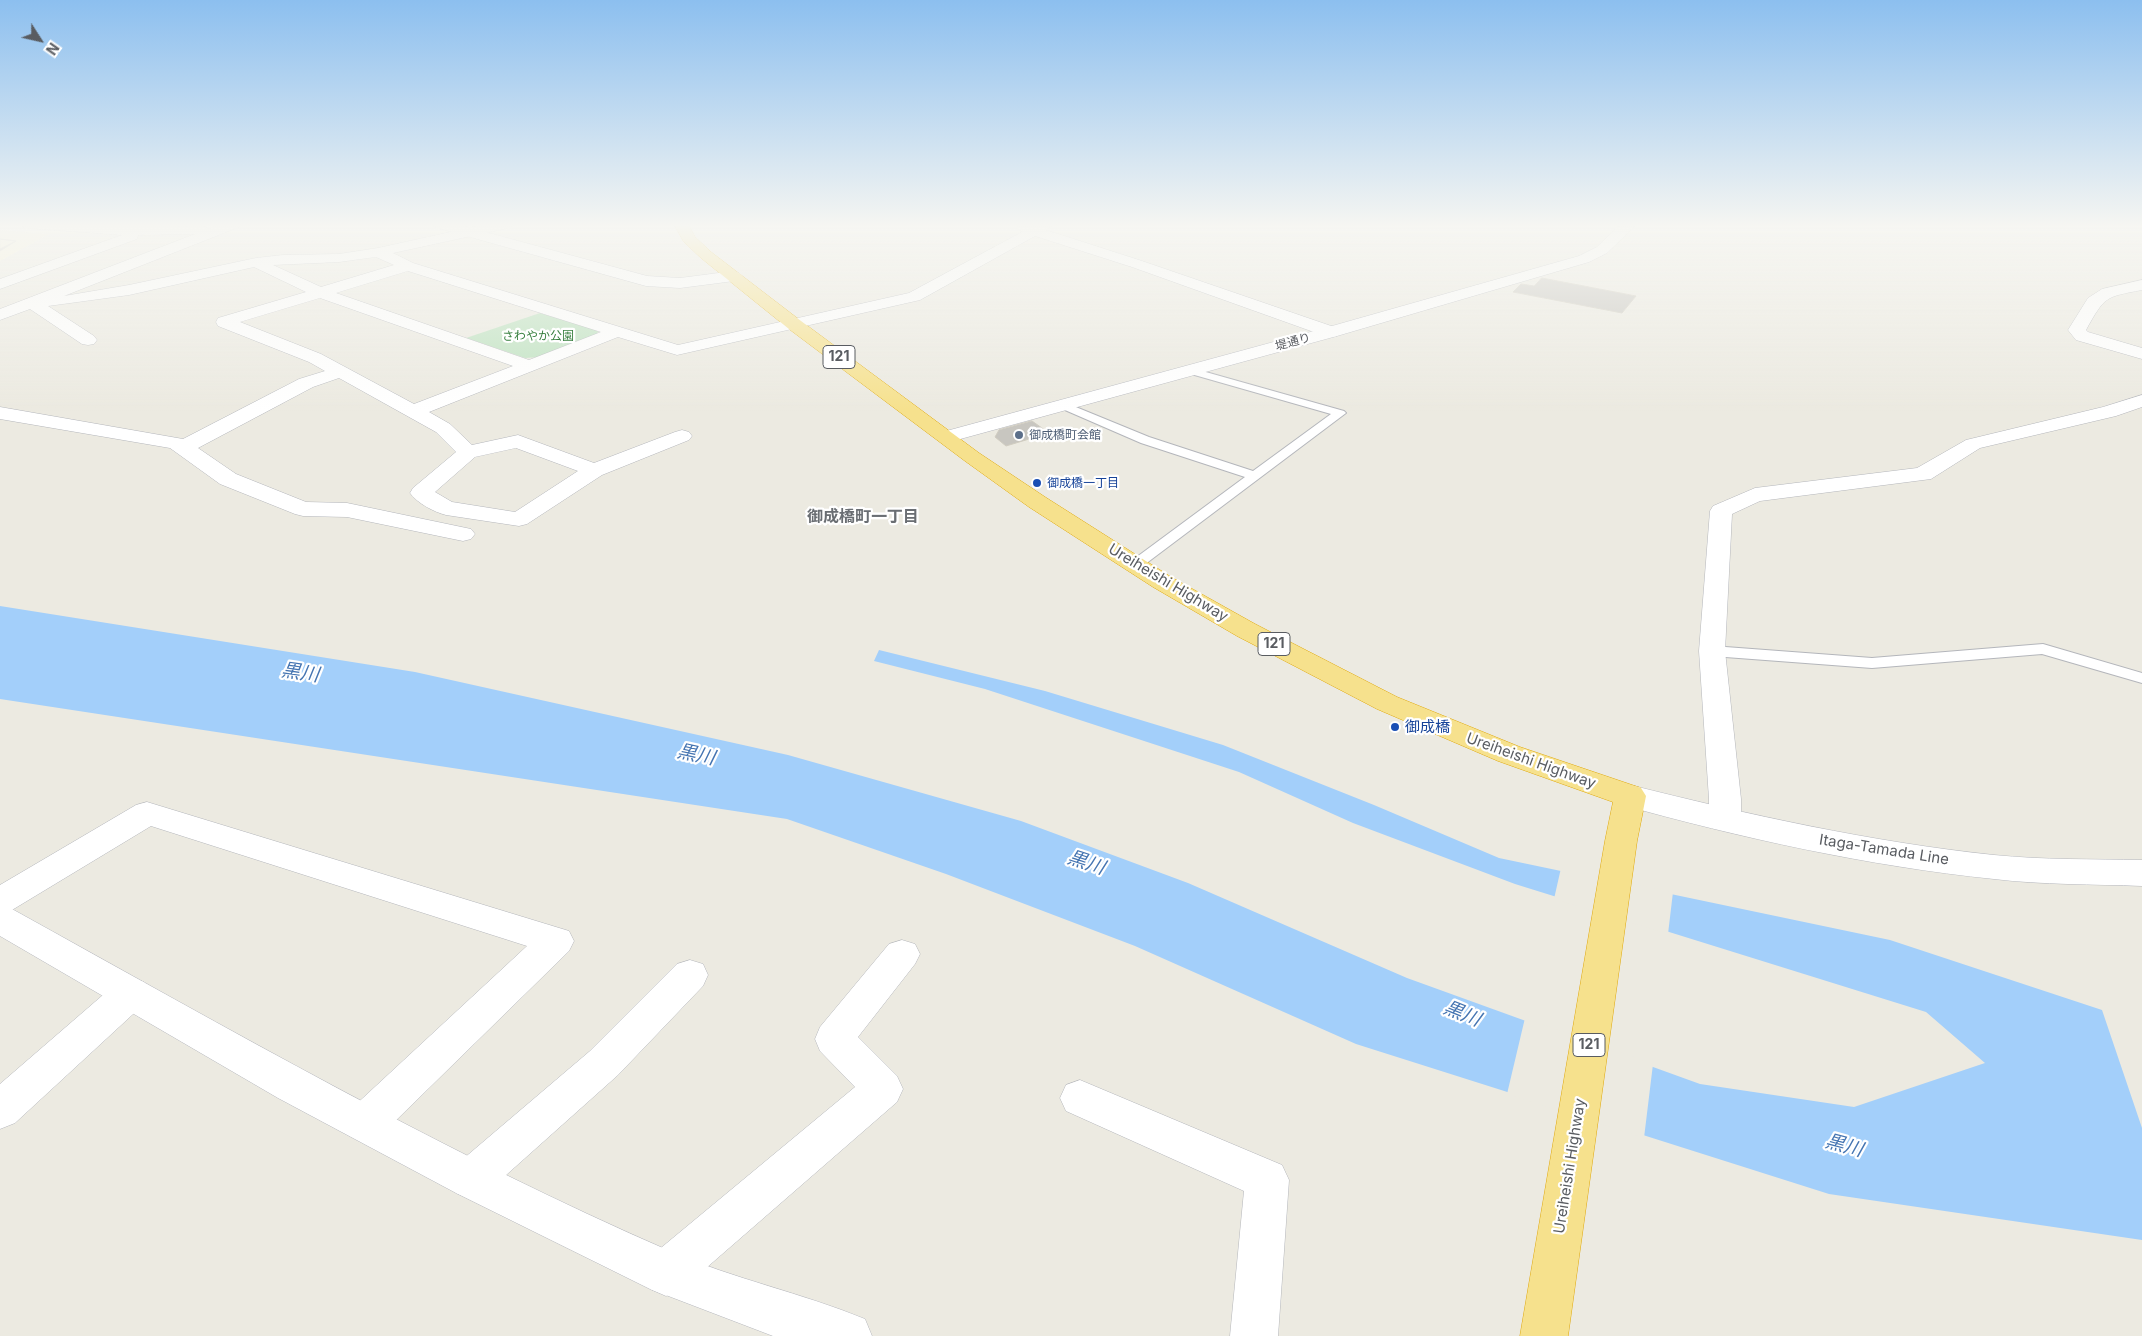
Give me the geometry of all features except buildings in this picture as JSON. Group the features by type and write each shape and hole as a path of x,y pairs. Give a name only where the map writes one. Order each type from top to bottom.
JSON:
{"highway":[{"name":"Ureiheishi Highway","path":"747,286 946,437 1036,502 1162,582 1246,630 1387,703 1436,726 1509,754 1630,796 1620,841 1544,1336"}],"street":[{"path":"0,315 77,286"},
{"path":"37,302 146,286"},
{"path":"306,286 530,366"},
{"path":"338,286 224,322 315,358 443,428 468,452"},
{"path":"474,286 676,350 796,325 914,297 934,286"},
{"path":"1200,286 1331,332"},
{"name":"堤通り","path":"946,437 1331,332 1489,286"},
{"path":"2135,286 2108,292 2094,301 2077,330 2082,336 2142,354"},
{"path":"37,302 36,306 88,340"},
{"path":"413,411 619,331"},
{"path":"184,447 306,382 340,372"},
{"path":"1725,820 1725,799 1712,651 1721,511 1755,494 1922,474 1974,444 2109,412 2142,402"},
{"path":"0,413 175,443 184,447 228,480 303,509 347,510 463,534"},
{"path":"594,470 518,441 468,452 421,493 446,508 519,519 594,470 682,436"},
{"name":"Itaga-Tamada Line","path":"1630,796 1725,820 1883,851 1995,867 2142,873"},
{"path":"0,901 147,813 556,941 365,1123"},
{"path":"0,919 292,1084 471,1179 666,1273 778,1314 848,1336"},
{"path":"666,1273 883,1089 834,1039 902,954"},
{"path":"471,1179 604,1063 690,975"},
{"path":"0,1110 131,993"},
{"path":"1080,1098 1267,1180 1254,1336"}],"lane":[{"path":"1135,565 1340,413 1188,370"},
{"path":"1062,405 1146,440 1255,476"},
{"path":"1712,651 1872,663 2043,649 2142,678"}],"green space":[{"name":"さわやか公園","path":"540,313 598,330 597,336 541,357 525,358 466,338"}],"water":[{"name":"黒川","path":"0,606 415,672 788,755 1021,821 1188,883 1407,978 1700,1084 1854,1107 1985,1063 1926,1012 1515,884 1353,823 1239,772 985,689 874,661 879,650 1045,691 1223,745 1374,805 1499,858 1890,940 2102,1010 2142,1128 2142,1240 1829,1194 1356,1044 1135,946 946,874 787,819 0,699"}],"pier":[{"path":"1561,868 1673,892 1668,934 1554,899"},
{"path":"1525,1018 1653,1064 1644,1138 1507,1094"}],"place":[{"name":"御成橋町会館","path":"1019,435"},
{"name":"御成橋一丁目","path":"1037,483"},
{"name":"御成橋","path":"1395,727"}],"district":[{"name":"御成橋町一丁目","path":"863,517"}]}
